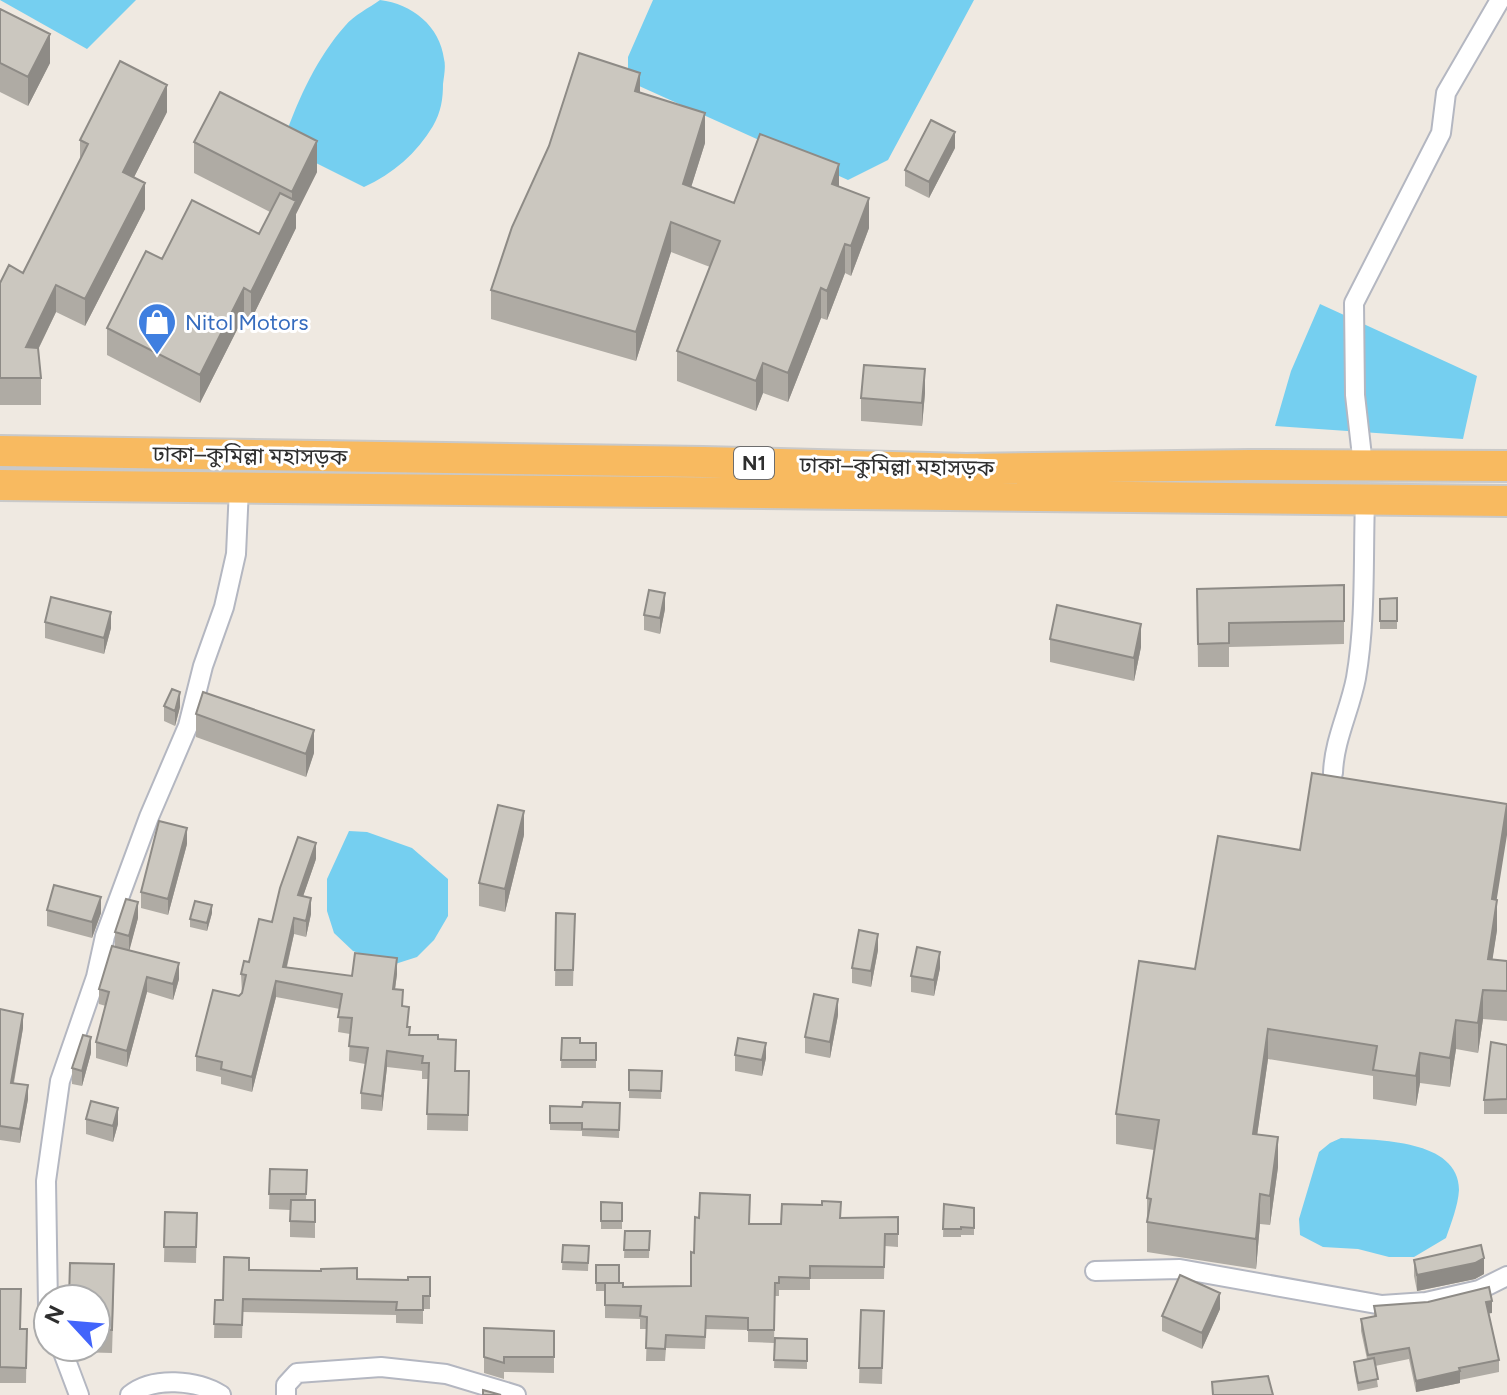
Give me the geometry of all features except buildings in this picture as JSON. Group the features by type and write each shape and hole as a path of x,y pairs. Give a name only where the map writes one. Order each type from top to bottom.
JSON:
{"highway":[{"name":"ঢাকা–কুমিল্লা মহাসড়ক","path":"0,451 687,461 966,469 1507,466"},
{"name":"ঢাকা–কুমিল্লা মহাসড়ক","path":"0,485 1507,501"}],"street":[{"path":"1363,465 1355,395 1354,303 1441,133 1446,93 1500,0"},
{"path":"48,1283 46,1181 60,1081 96,977 105,936 149,817 188,726 203,666 224,607 236,554 239,488"},
{"path":"1333,773 1334,756 1356,679 1365,500"},
{"path":"1095,1271 1180,1269 1382,1305 1426,1302 1479,1290 1507,1276"},
{"path":"67,1363 79,1395"},
{"path":"286,1395 286,1385 297,1373 381,1367 446,1374 516,1395"},
{"path":"130,1395 155,1383 169,1383 207,1387 221,1395"}],"water":[{"path":"0,0 136,0 87,49"},
{"path":"380,0 403,6 430,27 441,47 445,71 440,111 427,136 403,162 364,187 302,156 285,137 303,93 335,38 357,15"},
{"path":"653,0 974,0 888,160 848,180 628,81 628,57"},
{"path":"1320,304 1477,376 1463,439 1275,426 1291,371"},
{"path":"349,831 367,832 412,848 448,879 448,916 434,940 417,957 392,965 353,951 334,933 327,911 327,879"},
{"path":"1341,1138 1414,1146 1446,1161 1455,1173 1459,1190 1446,1238 1414,1257 1389,1257 1358,1249 1323,1247 1300,1235 1299,1219 1319,1152"}],"place":[{"name":"Nitol Motors","path":"157,356"}]}
